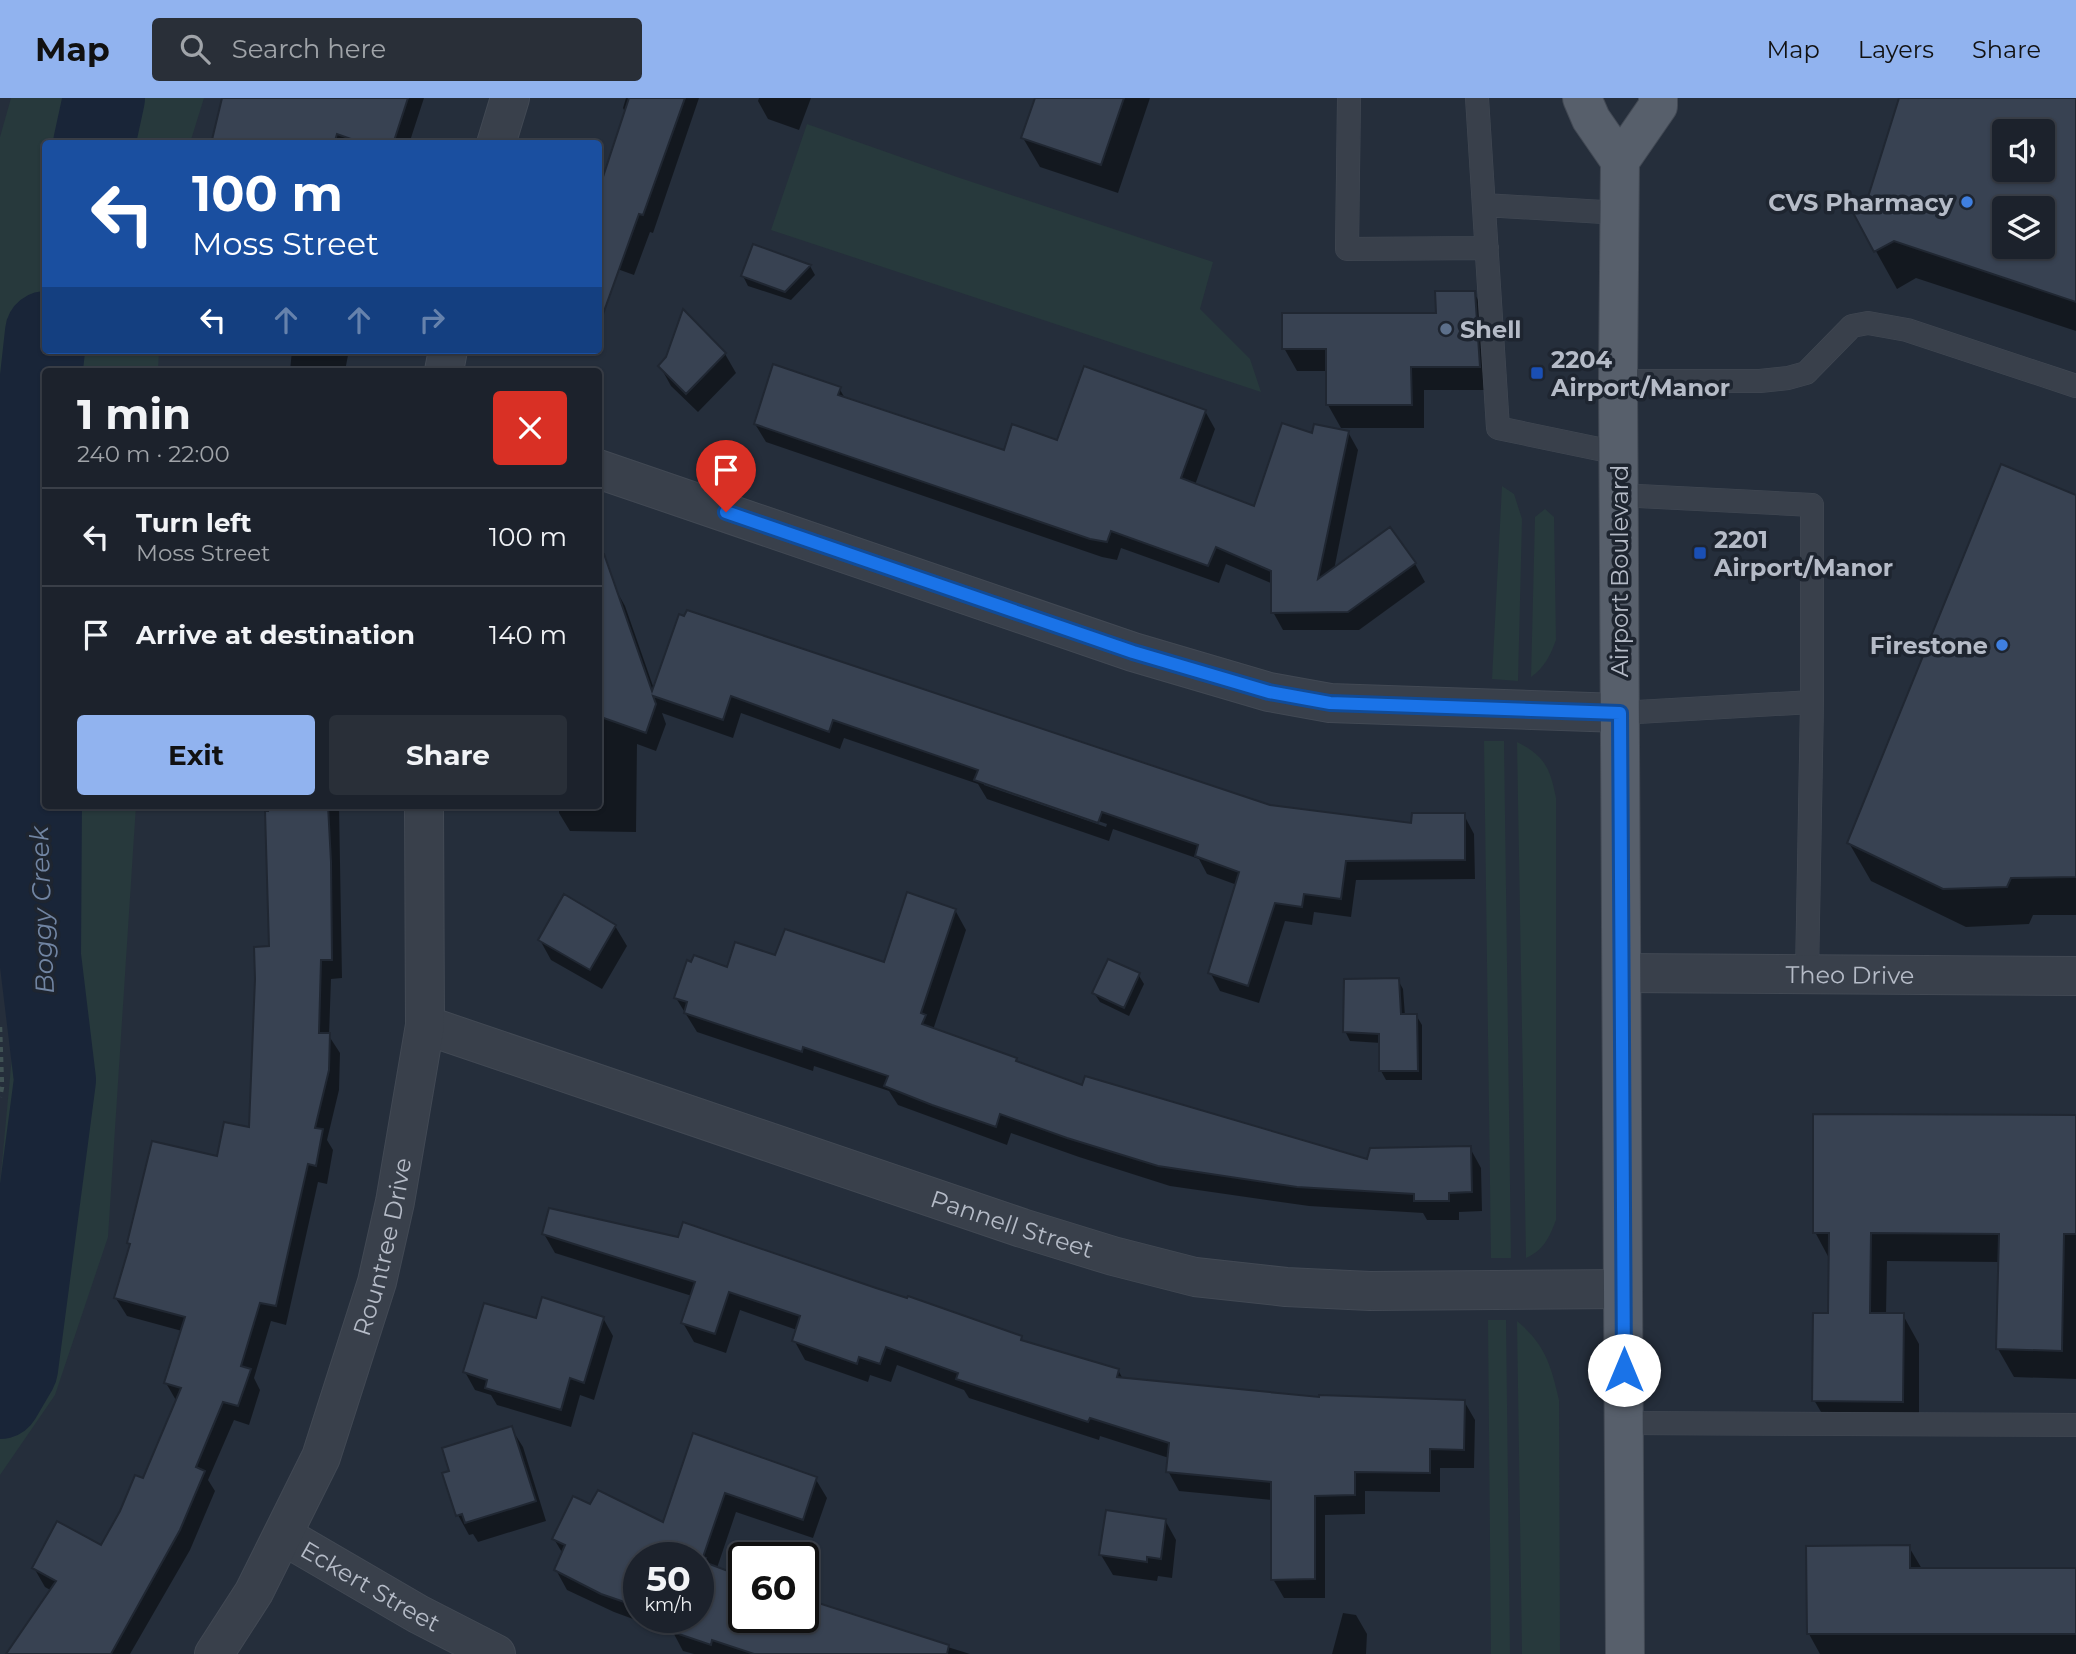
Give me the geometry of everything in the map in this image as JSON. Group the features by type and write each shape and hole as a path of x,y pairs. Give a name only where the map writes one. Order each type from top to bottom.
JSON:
{"main road":[{"path":"1582,98 1591,119 1620,161 1658,100"},
{"name":"Airport Boulevard","path":"1620,161 1618,453 1625,1654"}],"street":[{"path":"497,140 510,98"},
{"path":"602,470 1133,652 1269,692 1330,703 1620,713"},
{"name":"Rountree Drive","path":"214,1654 254,1592 321,1457 377,1282 400,1176 425,1025 424,809"},
{"name":"Theo Drive","path":"1622,973 2076,976"},
{"name":"Pannell Street","path":"425,1025 1022,1228 1113,1256 1195,1277 1286,1287 1370,1291 1623,1289"},
{"name":"Eckert Street","path":"284,1536 418,1614 496,1654"}],"lane":[{"path":"1349,98 1347,249 1487,248"},
{"path":"1477,98 1498,428 1618,453"},
{"path":"1484,205 1620,213"},
{"path":"1618,381 1760,381 1788,378 1806,373 1852,326 1868,323 1907,330 2076,386"},
{"path":"1619,495 1812,505 1812,702 1807,974"},
{"path":"1620,713 1812,702"},
{"path":"1624,1423 2076,1425"}],"path":[{"path":"0,1027 0,1097"}],"shaded area":[{"path":"11,98 204,98 191,140 42,140 42,354 159,354 158,368 42,368 42,809 136,809 108,1237 55,1395 0,1475 0,1184 12,1056 13,922 0,802 0,137"},
{"path":"807,124 1213,262 1200,309 1250,359 1261,392 771,230"},
{"path":"1502,486 1514,494 1522,519 1518,681 1492,679"},
{"path":"1545,509 1554,517 1556,640 1546,661 1531,677 1535,517"},
{"path":"1484,741 1504,741 1511,1258 1491,1258"},
{"path":"1517,742 1534,752 1545,764 1556,798 1556,1220 1545,1243 1526,1258"},
{"path":"1488,1320 1506,1320 1510,1654 1491,1654"},
{"path":"1517,1321 1534,1338 1546,1356 1559,1400 1560,1654 1522,1654"}],"building":[{"path":"222,98 408,98 394,140 354,140 337,134 335,140 212,140"},
{"path":"629,98 685,98 643,215 639,214 603,314 602,314 602,180"},
{"path":"1035,98 1124,98 1101,165 1021,138"},
{"name":"CVS Pharmacy","path":"1899,98 2076,98 2076,302 1894,241 1874,252 1850,207 1868,197"},
{"path":"753,244 811,265 785,292 741,276"},
{"path":"1435,291 1475,291 1480,367 1411,367 1412,405 1326,405 1326,349 1282,349 1282,313 1436,313"},
{"path":"683,309 726,353 686,394 658,366 666,357"},
{"path":"773,364 841,387 838,395 1004,450 1012,424 1057,440 1084,366 1206,410 1181,478 1254,506 1282,423 1312,433 1314,424 1349,431 1318,579 1390,527 1416,563 1348,612 1271,613 1271,571 1216,547 1208,566 1111,531 1107,542 1090,539 754,424"},
{"name":"Firestone","path":"2001,464 2076,495 2076,877 2011,878 2007,887 1943,889 1847,843"},
{"path":"602,554 652,691 679,614 684,616 687,610 1270,805 1411,823 1412,813 1465,813 1465,860 1346,861 1341,899 1304,894 1302,907 1275,903 1248,986 1208,973 1239,872 1195,856 1198,845 1102,812 1098,823 974,780 978,770 833,720 829,732 731,696 723,720 653,696 656,704 646,733 602,717"},
{"path":"328,809 331,862 332,960 321,960 319,1033 330,1033 329,1070 315,1128 323,1129 316,1166 308,1164 276,1306 260,1303 241,1366 251,1369 238,1406 223,1402 196,1467 205,1471 180,1530 111,1654 6,1654 56,1581 32,1568 57,1521 101,1545 120,1511 135,1475 143,1478 181,1388 164,1383 185,1317 114,1298 130,1244 127,1243 152,1141 217,1156 224,1122 249,1127 254,947 269,946 265,811"},
{"path":"907,892 956,909 921,1013 926,1015 922,1024 1082,1085 1085,1076 1367,1159 1370,1148 1471,1146 1472,1192 1449,1193 1449,1201 1414,1201 1414,1194 1297,1187 1158,1166 1000,1114 996,1127 884,1086 888,1076 803,1047 802,1052 684,1013 687,1002 674,998 687,960 691,962 694,955 727,967 735,942 775,955 785,929 884,962"},
{"path":"564,894 616,925 590,970 538,940"},
{"path":"1108,959 1140,973 1124,1008 1092,993"},
{"path":"1399,978 1401,1014 1417,1014 1418,1071 1379,1071 1379,1034 1343,1032 1344,979"},
{"path":"1813,1114 2076,1115 2076,1234 2064,1234 2062,1351 1996,1349 1999,1234 1871,1233 1870,1313 1904,1313 1903,1402 1812,1401 1813,1313 1828,1313 1829,1233 1813,1233"},
{"path":"549,1208 678,1237 683,1222 876,1288 907,1298 908,1296 1022,1336 1021,1340 1119,1369 1117,1377 1319,1397 1465,1400 1464,1450 1430,1449 1430,1473 1355,1472 1355,1495 1315,1496 1315,1579 1271,1580 1271,1482 1166,1472 1169,1443 1090,1418 1088,1422 956,1379 958,1373 886,1347 880,1364 859,1357 857,1364 792,1341 800,1316 729,1292 715,1334 681,1323 695,1282 542,1234"},
{"path":"542,1297 604,1317 584,1383 570,1378 561,1410 485,1388 487,1380 463,1372 484,1303 536,1318"},
{"path":"512,1426 536,1501 465,1523 462,1514 456,1516 442,1473 449,1471 442,1448"},
{"path":"693,1433 817,1477 803,1520 725,1493 708,1542 623,1542 623,1602 601,1594 554,1570 565,1545 552,1539 573,1496 590,1504 598,1490 663,1522"},
{"path":"1106,1510 1166,1519 1161,1559 1147,1557 1147,1562 1099,1555"},
{"path":"1910,1545 1910,1568 2076,1568 2076,1634 1807,1634 1806,1546"},
{"path":"714,1566 728,1571 728,1633 819,1633 819,1603 949,1645 947,1654 754,1654 712,1640 711,1645 676,1633 714,1633"}],"waterway":[{"name":"Boggy Creek","path":"95,140 104,98"},
{"name":"Boggy Creek","path":"42,368 44,354"},
{"name":"Boggy Creek","path":"0,1398 17,1369 55,1080 40,956 41,800 38,683 27,503 42,368"}],"place":[{"name":"CVS Pharmacy","path":"1967,202"},
{"name":"Shell","path":"1446,329"},
{"name":"2204 Airport/Manor","path":"1537,373"},
{"name":"2201 Airport/Manor","path":"1700,553"},
{"name":"Firestone","path":"2002,645"}],"route":[{"path":"726,512 1133,652 1269,692 1330,703 1620,713 1624,1370"}]}
